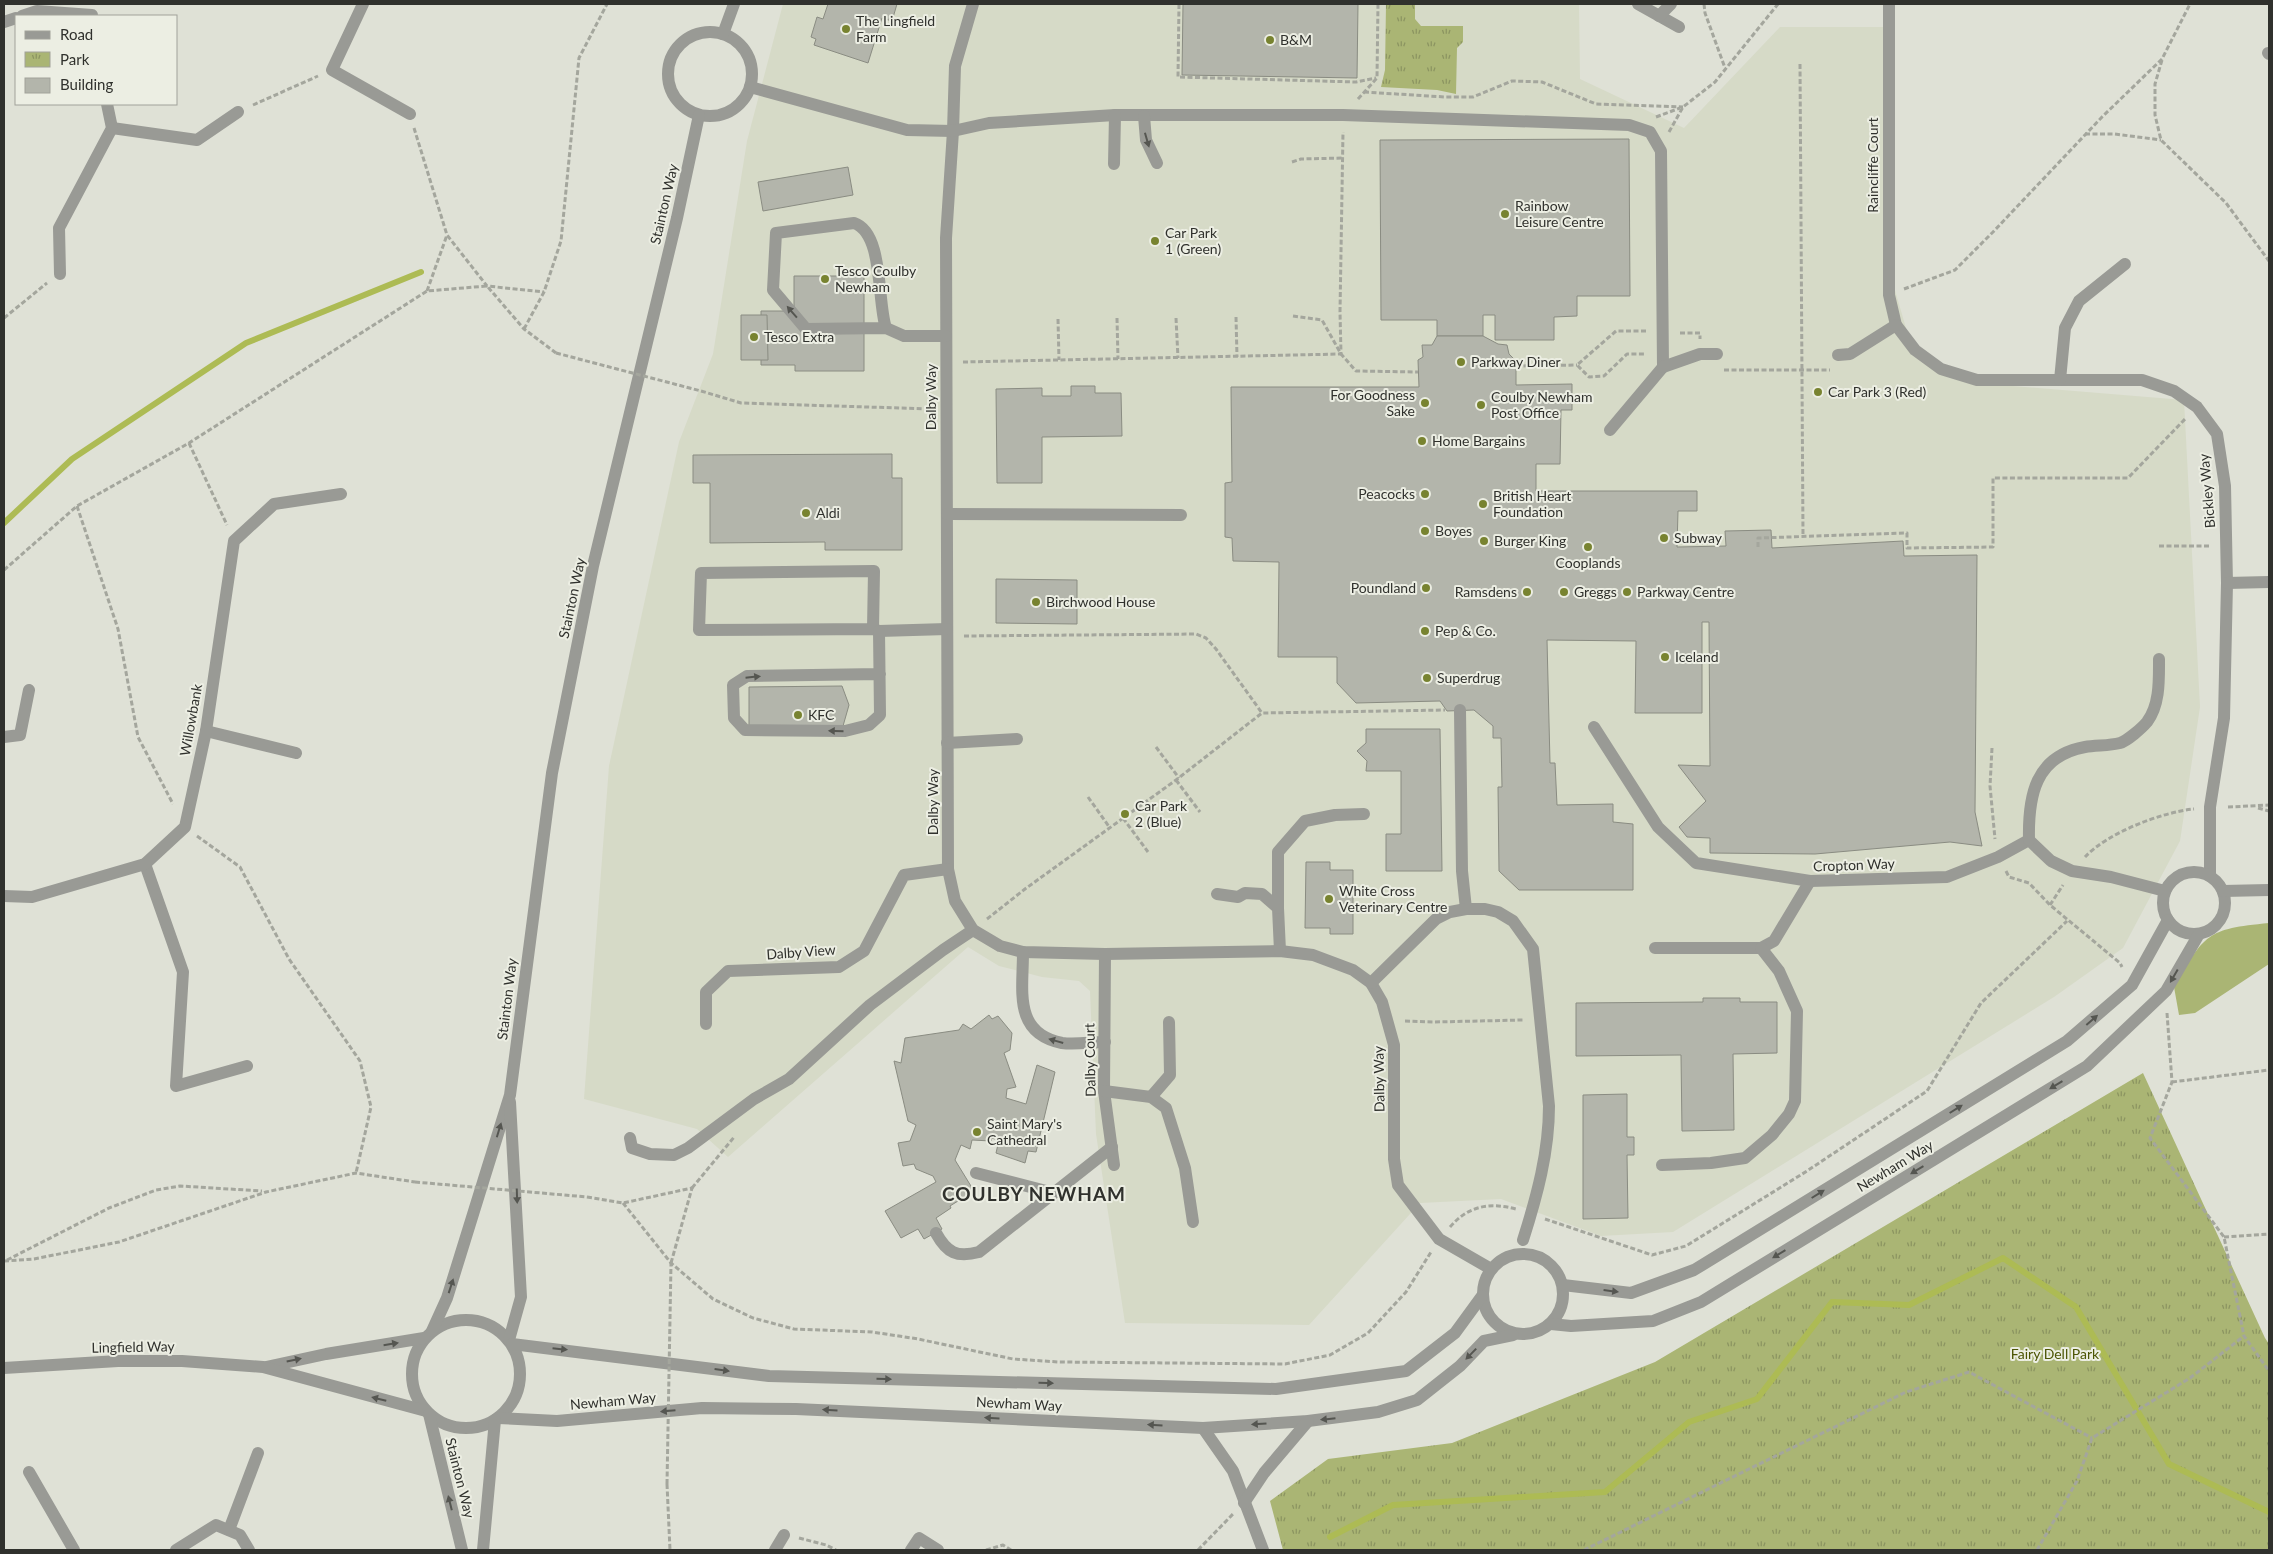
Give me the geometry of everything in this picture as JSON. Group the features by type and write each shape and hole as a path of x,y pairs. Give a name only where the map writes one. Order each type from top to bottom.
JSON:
{"street":[{"path":"363,4 332,70 410,114"},
{"path":"723,34 734,4"},
{"name":"Dalby Way","path":"973,4 955,66 946,238 948,868 955,901 973,930 1000,946 1023,952 1105,954 1280,951 1313,955 1352,970 1370,983 1382,1002 1389,1021 1394,1045 1394,1159 1398,1185 1439,1239 1490,1269"},
{"path":"1638,4 1678,27"},
{"path":"1659,16 1671,4"},
{"name":"Raincliffe Court","path":"1889,4 1889,295 1896,326"},
{"path":"25,15 37,11 90,12"},
{"path":"708,32 723,34 738,42 748,56 752,73 750,87 743,100 734,109 723,114 699,115 686,108 676,98 670,84 669,70 673,55 682,44 694,36 708,32"},
{"path":"750,87 907,130 953,131 989,123 1115,115 1343,115 1629,125 1650,132 1661,151 1664,367"},
{"path":"60,274 59,228 112,128 107,105"},
{"path":"112,128 198,140 238,112"},
{"name":"Stainton Way","path":"428,1334 447,1298 510,1095 552,773 593,566 677,218 699,115"},
{"path":"1114,164 1115,115"},
{"path":"1144,116 1146,140 1157,163"},
{"path":"886,328 882,316 875,255 870,235 863,226 854,222 776,233 772,290 806,329 886,328 904,336 946,336"},
{"path":"2060,380 2065,328 2080,300 2125,264"},
{"path":"1838,355 1850,354 1896,326"},
{"name":"Bickley Way","path":"1896,326 1915,350 1941,369 1978,380 2142,380 2174,391 2197,407 2217,434 2224,486 2227,583 2224,718 2210,807 2210,876"},
{"path":"1610,430 1664,367 1700,354 1716,354"},
{"path":"234,541 274,504 342,494"},
{"path":"947,514 1181,515"},
{"name":"Willowbank","path":"185,827 206,732 234,541"},
{"path":"880,674 747,676 733,685 734,718 745,730 845,732 869,725 880,716 880,674 876,630 874,572 701,573 699,630 876,630 947,632"},
{"path":"2227,583 2269,582"},
{"path":"2159,659 2158,696 2147,722 2121,743 2084,747 2056,757 2038,777 2029,815 2029,840 2051,861 2072,872 2111,877 2165,891"},
{"path":"4,737 20,735 29,690"},
{"path":"1460,710 1462,871 1466,909"},
{"name":"Cropton Way","path":"1594,727 1658,827 1696,863 1810,881 1947,877 1998,857 2029,840"},
{"path":"206,732 296,753"},
{"path":"947,742 1016,739"},
{"path":"1280,951 1278,852 1305,821 1335,815 1364,814"},
{"path":"4,896 32,897 145,864 185,827"},
{"path":"145,864 183,972 176,1086 247,1066"},
{"name":"Dalby View","path":"706,1024 706,992 728,971 839,967 864,951 904,875 948,868"},
{"path":"2199,934 2188,934 2178,930 2168,920 2163,910 2165,891 2175,878 2190,872 2200,872 2210,876 2219,883 2223,891 2269,890"},
{"path":"1655,948 1761,948 1774,941 1810,881"},
{"name":"Newham Way","path":"497,1419 557,1421 702,1408 796,1409 1204,1428 1308,1421 1378,1412 1417,1400 1460,1366 1484,1341 1514,1334 1527,1335 1539,1332 1551,1324 1571,1326 1653,1321 1701,1302 2087,1066 2166,991 2199,934 2209,930 2224,913 2226,902 2223,891"},
{"path":"1217,894 1238,897 1245,893 1262,894 1278,908"},
{"path":"1370,983 1436,919 1450,912 1466,909 1485,909 1498,912 1513,921 1533,949 1549,1106 1549,1129 1544,1162 1523,1240"},
{"name":"Newham Way","path":"1563,1285 1631,1293 1694,1270 2067,1041 2132,985 2168,920"},
{"path":"630,1138 632,1148 650,1154 674,1155 688,1148 754,1099 788,1079 870,1005 973,930"},
{"path":"1662,1165 1711,1163 1745,1158 1772,1136 1789,1114 1795,1101 1797,1010 1779,971 1761,948"},
{"path":"1023,952 1022,1004 1029,1024 1046,1038 1064,1043 1105,1042"},
{"name":"Dalby Court","path":"1105,954 1104,1091 1114,1165"},
{"path":"1151,1097 1170,1075 1169,1022"},
{"path":"1104,1091 1151,1097 1166,1108 1186,1168 1193,1222"},
{"name":"Stainton Way","path":"510,1095 521,1296 511,1342"},
{"path":"936,1233 941,1243 955,1254 968,1255 980,1252 1112,1146"},
{"path":"976,1172 1054,1192"},
{"path":"1490,1269 1506,1257 1525,1254 1539,1257 1551,1265 1563,1285 1559,1313 1551,1324"},
{"name":"Newham Way","path":"511,1342 769,1376 1276,1389 1406,1372 1455,1333 1482,1296 1484,1282 1490,1269"},
{"path":"1482,1296 1484,1306 1490,1318 1500,1328 1514,1334"},
{"path":"464,1319 482,1321 497,1328 511,1342 519,1359 521,1375 518,1392 510,1406 497,1419 479,1427 461,1428 444,1424 427,1412 417,1398 412,1383 414,1359 428,1334 447,1322 464,1319"},
{"name":"Lingfield Way","path":"263,1367 428,1334"},
{"name":"Lingfield Way","path":"4,1368 118,1361 182,1361 263,1367 427,1412"},
{"name":"Stainton Way","path":"427,1412 462,1550"},
{"name":"Stainton Way","path":"482,1550 497,1419"},
{"path":"1244,1503 1264,1473 1308,1421"},
{"path":"1204,1428 1232,1471 1262,1550"},
{"path":"229,1530 258,1453"},
{"path":"29,1472 74,1550"},
{"path":"176,1550 216,1525 240,1535 249,1550"},
{"path":"775,1550 784,1535"},
{"path":"911,1550 920,1538 938,1550"}],"path":[{"path":"524,329 544,292 560,240 579,58 607,4"},
{"path":"1179,4 1178,77 1356,82 1377,78"},
{"path":"1341,354 1343,115 1377,78 1378,4"},
{"path":"1704,4 1705,13 1726,68"},
{"path":"1661,151 1683,106 1715,82 1778,4"},
{"path":"2190,4 2162,59 2155,84 2155,115 2161,140 2226,203 2269,262"},
{"path":"1889,295 1955,270 2085,134 2162,59"},
{"path":"1800,64 1803,536"},
{"path":"238,112 332,70"},
{"path":"1364,92 1473,97 1512,81 1542,82 1596,104 1683,106"},
{"path":"410,114 447,235 524,329 556,353 701,391 741,404 946,409"},
{"path":"2085,134 2123,135 2161,140"},
{"path":"1292,162 1301,159 1343,158"},
{"path":"427,291 447,235"},
{"path":"4,318 60,274"},
{"path":"4,570 76,506 189,444 427,291 487,286 544,292"},
{"path":"1292,316 1322,320 1341,354 1356,371 1418,372"},
{"path":"1236,317 1237,358"},
{"path":"1117,318 1118,359"},
{"path":"1176,318 1178,358"},
{"path":"1058,319 1059,360"},
{"path":"1516,366 1577,365 1616,331 1700,333 1700,354"},
{"path":"1647,331 1647,339"},
{"path":"1577,365 1588,377 1604,376 1627,354 1646,354 1646,347"},
{"path":"946,363 1237,358 1341,354"},
{"path":"1717,370 1838,370"},
{"path":"1758,547 1758,538 1907,532 1908,548 1994,547 1993,478 2128,478 2197,407"},
{"path":"189,444 234,541"},
{"path":"76,506 118,629 138,737 185,827 240,866 289,959 360,1061 371,1107 356,1173"},
{"path":"2159,546 2226,546"},
{"path":"947,632 1196,634 1206,638 1216,649 1262,713"},
{"path":"996,912 1177,779 1262,713 1460,710"},
{"path":"1156,747 1200,812"},
{"path":"1088,797 1110,828"},
{"path":"2050,905 2072,872 2095,846 2159,815 2178,810 2210,807 2256,807 2269,805"},
{"path":"2256,807 2269,811"},
{"path":"1123,818 1148,852"},
{"path":"623,1203 670,1263 713,1299 753,1318 794,1328 872,1332 918,1339 1013,1359 1059,1362 1285,1364 1330,1355 1368,1333 1406,1292 1439,1239 1457,1219 1470,1210 1487,1205 1510,1208 1652,1255 1686,1246 1807,1171 1927,1091 1981,1003 2068,920"},
{"path":"1389,1021 1541,1020"},
{"path":"2172,1082 2269,1070"},
{"path":"4,1261 34,1259 119,1242 266,1192 356,1173 415,1182 587,1197 623,1203 692,1188 670,1263 667,1484 670,1550"},
{"path":"4,1261 109,1208 156,1190 180,1186 266,1192"},
{"path":"2224,1237 2269,1234"},
{"path":"2037,1550 2076,1481 2092,1438 2190,1378 2244,1336 2269,1371"},
{"path":"1584,1550 1906,1392 1969,1372 2092,1438"},
{"path":"1198,1550 1244,1503"},
{"path":"784,1535 826,1545 836,1550"},
{"path":"986,1550 1003,1545 1012,1550"}],"shaded area":[{"path":"783,4 1579,4 1580,79 1684,128 1780,27 1885,27 1885,256 1913,352 1977,383 2184,400 2200,707 2180,841 2123,948 2054,997 1673,1232 1601,1236 1501,1199 1420,1203 1309,1325 1125,1323 1096,1134 1090,991 1079,981 1042,977 999,966 968,947 728,1157 697,1129 584,1099 609,766 679,442 713,354 747,141"}],"green space":[{"path":"1386,4 1415,4 1415,19 1421,26 1463,26 1463,42 1457,48 1456,94 1437,90 1381,87 1385,70"},
{"path":"2269,923 2269,964 2195,1013 2179,1015 2174,987 2201,945 2219,932 2248,925"},
{"name":"Fairy Dell Park","path":"2143,1073 2269,1344 2269,1550 1283,1550 1270,1501 1328,1459 1452,1443 1655,1362"}],"building":[{"name":"The Lingfield Farm","path":"828,4 897,4 892,21 882,18 868,63 814,45 816,39 811,37 817,17 823,19"},
{"name":"B&M","path":"1183,4 1358,4 1357,78 1182,75"},
{"name":"Rainbow Leisure Centre","path":"1629,139 1630,296 1577,296 1577,316 1554,317 1554,340 1495,340 1495,315 1483,315 1483,336 1437,336 1437,320 1381,320 1380,140"},
{"path":"848,167 853,195 763,211 758,182"},
{"path":"794,276 864,276 864,371 795,371 795,365 761,365 761,311 794,311"},
{"name":"Tesco Extra","path":"741,315 767,315 768,360 741,360"},
{"name":"Parkway Centre","path":"1437,336 1483,336 1498,344 1507,345 1509,354 1516,361 1516,385 1572,384 1572,410 1561,410 1560,464 1536,464 1536,491 1697,491 1697,511 1678,511 1677,547 1726,546 1725,531 1771,530 1772,548 1903,541 1904,556 1977,555 1975,812 1982,846 1950,842 1815,854 1710,853 1710,838 1687,837 1679,827 1706,801 1678,765 1710,766 1709,622 1702,622 1702,713 1635,713 1636,641 1547,640 1550,763 1555,763 1557,805 1613,804 1613,822 1633,824 1633,890 1519,890 1499,871 1498,787 1502,787 1501,738 1493,738 1493,726 1474,710 1447,711 1440,701 1356,703 1337,683 1337,657 1278,657 1279,562 1233,561 1232,538 1225,537 1225,483 1232,482 1231,387 1419,387 1418,360 1423,357 1422,345 1432,345"},
{"path":"1071,386 1095,386 1095,393 1121,393 1122,436 1042,437 1042,483 997,483 996,389 1042,388 1042,396 1071,396"},
{"name":"Aldi","path":"892,454 892,478 902,478 902,550 825,550 825,542 710,543 710,483 693,483 693,455"},
{"name":"Birchwood House","path":"996,579 1077,580 1077,624 996,623"},
{"name":"KFC","path":"842,686 849,705 843,726 749,726 749,687"},
{"path":"1366,729 1440,729 1442,871 1386,871 1386,834 1401,834 1401,771 1366,771 1367,761 1357,751 1366,743"},
{"name":"White Cross Veterinary Centre","path":"1306,862 1330,862 1330,870 1353,870 1353,934 1330,934 1330,928 1305,928"},
{"path":"1703,998 1740,998 1740,1002 1777,1002 1777,1053 1733,1054 1734,1130 1682,1131 1681,1055 1576,1056 1576,1003 1703,1002"},
{"name":"Saint Mary's Cathedral","path":"989,1015 992,1019 998,1016 1012,1033 1010,1050 1004,1053 1016,1087 1007,1089 1006,1098 1026,1104 1037,1065 1055,1072 1036,1152 1028,1151 1025,1163 996,1153 999,1140 991,1138 991,1141 972,1140 970,1149 961,1145 955,1160 974,1191 950,1206 951,1208 936,1218 942,1229 924,1239 918,1229 901,1238 885,1211 936,1182 933,1176 916,1169 914,1164 903,1166 898,1143 910,1141 916,1125 908,1121 894,1061 901,1063 905,1038 959,1030 963,1024 971,1029"},
{"path":"1627,1094 1627,1137 1634,1137 1634,1155 1627,1155 1628,1218 1583,1219 1583,1095"}],"waterway":[{"path":"4,523 72,459 246,343 421,272"},
{"path":"1330,1537 1393,1505 1605,1492 1689,1422 1757,1399 1832,1302 1909,1305 2003,1258 2076,1307 2169,1464 2269,1512"}],"place":[{"name":"The Lingfield Farm","path":"846,29"},
{"name":"B&M","path":"1270,40"},
{"name":"Rainbow Leisure Centre","path":"1505,214"},
{"name":"Car Park 1 (Green)","path":"1155,241"},
{"name":"Tesco Coulby Newham","path":"825,279"},
{"name":"Tesco Extra","path":"754,337"},
{"name":"Parkway Diner","path":"1461,362"},
{"name":"Car Park 3 (Red)","path":"1818,392"},
{"name":"For Goodness Sake","path":"1425,403"},
{"name":"Coulby Newham Post Office","path":"1481,405"},
{"name":"Home Bargains","path":"1422,441"},
{"name":"Peacocks","path":"1425,494"},
{"name":"British Heart Foundation","path":"1483,504"},
{"name":"Aldi","path":"806,513"},
{"name":"Boyes","path":"1425,531"},
{"name":"Subway","path":"1664,538"},
{"name":"Burger King","path":"1484,541"},
{"name":"Cooplands","path":"1588,547"},
{"name":"Poundland","path":"1426,588"},
{"name":"Ramsdens","path":"1527,592"},
{"name":"Greggs","path":"1564,592"},
{"name":"Parkway Centre","path":"1627,592"},
{"name":"Birchwood House","path":"1036,602"},
{"name":"Pep & Co.","path":"1425,631"},
{"name":"Iceland","path":"1665,657"},
{"name":"Superdrug","path":"1427,678"},
{"name":"KFC","path":"798,715"},
{"name":"Car Park 2 (Blue)","path":"1125,814"},
{"name":"White Cross Veterinary Centre","path":"1329,899"},
{"name":"Saint Mary's Cathedral","path":"977,1132"}],"district":[{"name":"COULBY NEWHAM","path":"1034,1194"}]}
